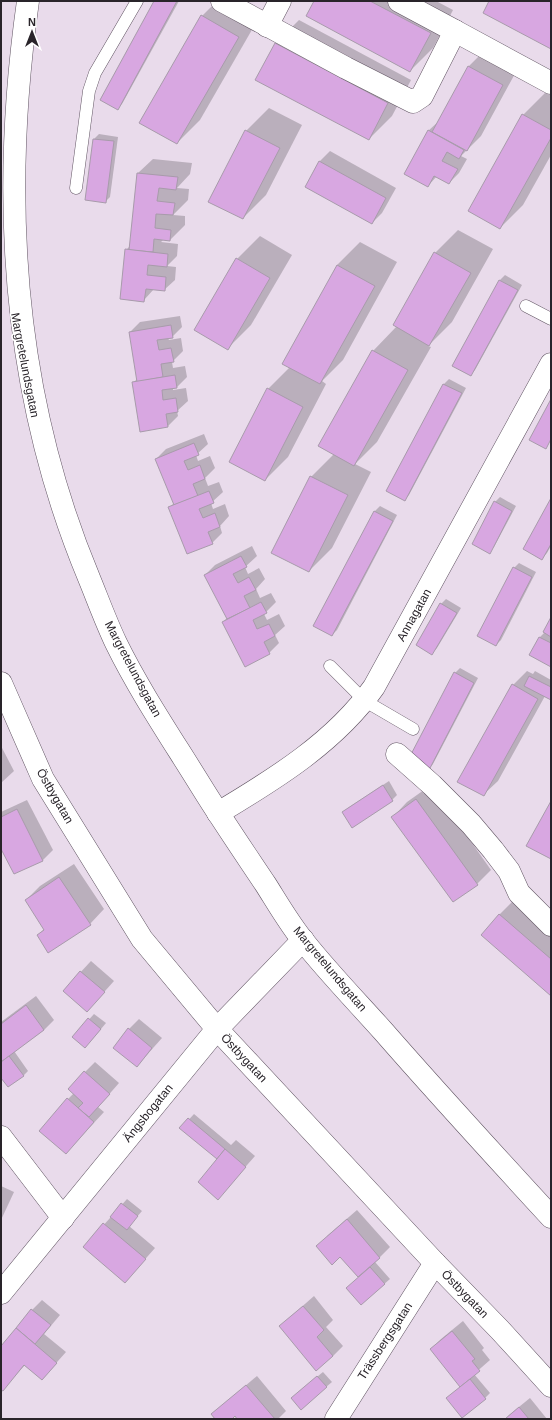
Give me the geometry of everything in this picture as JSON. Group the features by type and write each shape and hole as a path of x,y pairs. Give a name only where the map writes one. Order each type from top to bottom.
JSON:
{"street":[{"name":"Margretelundsgatan","path":"28,1 20,37 11,95 7,145 6,208 9,267 15,327 27,388 43,452 72,536 116,642 143,693 218,814 302,940 473,1132 551,1216"},
{"path":"222,1 413,102 422,96 455,31"},
{"path":"267,26 280,1"},
{"path":"399,1 551,83"},
{"name":"Annagatan","path":"218,814 249,795 312,751 365,701 374,688 551,364"},
{"name":"Östbygatan","path":"1,683 43,779 142,939 217,1029 551,1386"},
{"path":"397,754 432,785 470,824 509,871 519,893 551,925"},
{"name":"Ängsbogatan","path":"1,1293 217,1029 302,940"},
{"path":"1,1137 63,1218"},
{"name":"Trässbergsgatan","path":"336,1419 435,1263"}],"lane":[{"path":"76,188 89,91 95,73 137,1"},
{"path":"526,306 551,319"},
{"path":"330,666 365,701 413,729"}],"building":[{"path":"154,1 177,1 118,110 100,100"},
{"path":"314,1 370,1 431,33 410,72 306,16"},
{"path":"489,1 551,2 551,49 483,13"},
{"path":"201,15 239,37 177,144 139,123"},
{"path":"275,43 388,103 369,140 255,80"},
{"path":"468,66 503,85 467,151 432,132"},
{"path":"522,114 551,130 551,138 500,229 468,211"},
{"path":"245,130 280,148 243,219 208,202"},
{"path":"428,130 464,150 459,159 447,152 442,161 458,169 449,184 434,176 428,187 404,174"},
{"path":"93,139 114,141 106,203 85,200"},
{"path":"319,161 386,198 372,224 305,187"},
{"path":"137,173 178,177 176,190 159,188 157,201 175,203 173,215 156,214 155,228 171,230 170,241 154,239 153,252 129,250"},
{"path":"125,249 168,254 167,267 148,265 147,275 166,277 165,291 146,289 144,302 120,299"},
{"path":"434,252 471,273 429,346 393,325"},
{"path":"236,258 270,278 228,350 194,330"},
{"path":"337,265 375,286 320,384 282,364"},
{"path":"499,280 518,290 471,376 452,366"},
{"path":"171,325 173,338 157,340 159,350 171,348 174,362 161,364 163,377 137,382 129,332"},
{"path":"372,350 408,370 354,466 318,446"},
{"path":"175,375 177,388 162,390 163,400 176,398 178,412 166,414 168,427 140,432 132,382"},
{"path":"443,384 462,393 405,501 386,491"},
{"path":"267,388 303,407 265,481 229,462"},
{"path":"551,399 551,439 546,449 529,440"},
{"path":"194,443 199,455 184,461 188,470 200,465 205,479 193,484 198,496 174,505 155,459"},
{"path":"310,476 348,495 309,572 271,553"},
{"path":"209,491 214,503 199,509 203,518 215,513 220,527 208,532 213,544 187,554 168,507"},
{"path":"551,498 551,544 542,560 523,549"},
{"path":"494,501 512,511 490,554 472,544"},
{"path":"374,511 393,521 332,636 313,626"},
{"path":"241,556 247,567 233,574 238,583 249,577 256,590 244,596 250,608 227,619 204,575"},
{"path":"513,567 532,577 496,646 477,636"},
{"path":"261,602 267,613 253,620 257,629 269,624 275,636 264,642 270,654 245,667 222,622"},
{"path":"440,603 457,613 432,655 416,645"},
{"path":"551,617 551,637 543,632"},
{"path":"539,637 551,643 551,667 529,655"},
{"path":"454,672 474,683 429,770 408,760"},
{"path":"529,676 551,687 551,700 524,686"},
{"path":"512,684 538,699 484,796 457,782"},
{"path":"383,785 393,801 352,828 342,812"},
{"path":"416,799 478,885 453,902 391,817"},
{"path":"551,801 551,859 526,846"},
{"path":"17,809 43,861 14,874 1,849 1,817"},
{"path":"59,877 91,925 48,953 37,935 44,930 25,900"},
{"path":"499,914 551,959 551,996 481,935"},
{"path":"80,971 105,992 87,1012 63,991"},
{"path":"26,1005 44,1030 1,1062 1,1024"},
{"path":"88,1018 101,1029 85,1048 72,1037"},
{"path":"128,1028 152,1048 137,1067 113,1048"},
{"path":"9,1056 24,1076 8,1087 1,1078 1,1062"},
{"path":"84,1071 110,1094 89,1117 78,1108 83,1103 68,1089"},
{"path":"67,1098 94,1122 66,1154 39,1131"},
{"path":"188,1118 225,1149 217,1159 179,1128"},
{"path":"225,1149 246,1167 218,1200 198,1182"},
{"path":"121,1203 138,1216 127,1230 110,1217"},
{"path":"347,1219 380,1258 358,1277 340,1257 332,1265 316,1246"},
{"path":"103,1223 146,1259 125,1283 83,1247"},
{"path":"370,1267 385,1284 361,1305 346,1288"},
{"path":"303,1306 324,1330 317,1337 333,1356 316,1371 279,1326"},
{"path":"31,1309 51,1325 35,1344 16,1328"},
{"path":"16,1328 57,1363 42,1380 24,1365 3,1391 1,1390 1,1346"},
{"path":"452,1331 475,1359 472,1361 480,1371 460,1387 430,1349"},
{"path":"317,1376 327,1387 301,1410 291,1398"},
{"path":"470,1379 486,1399 462,1418 446,1398"},
{"path":"246,1385 275,1419 237,1419 235,1416 232,1419 215,1419 211,1414"},
{"path":"519,1407 529,1419 505,1419"}]}
